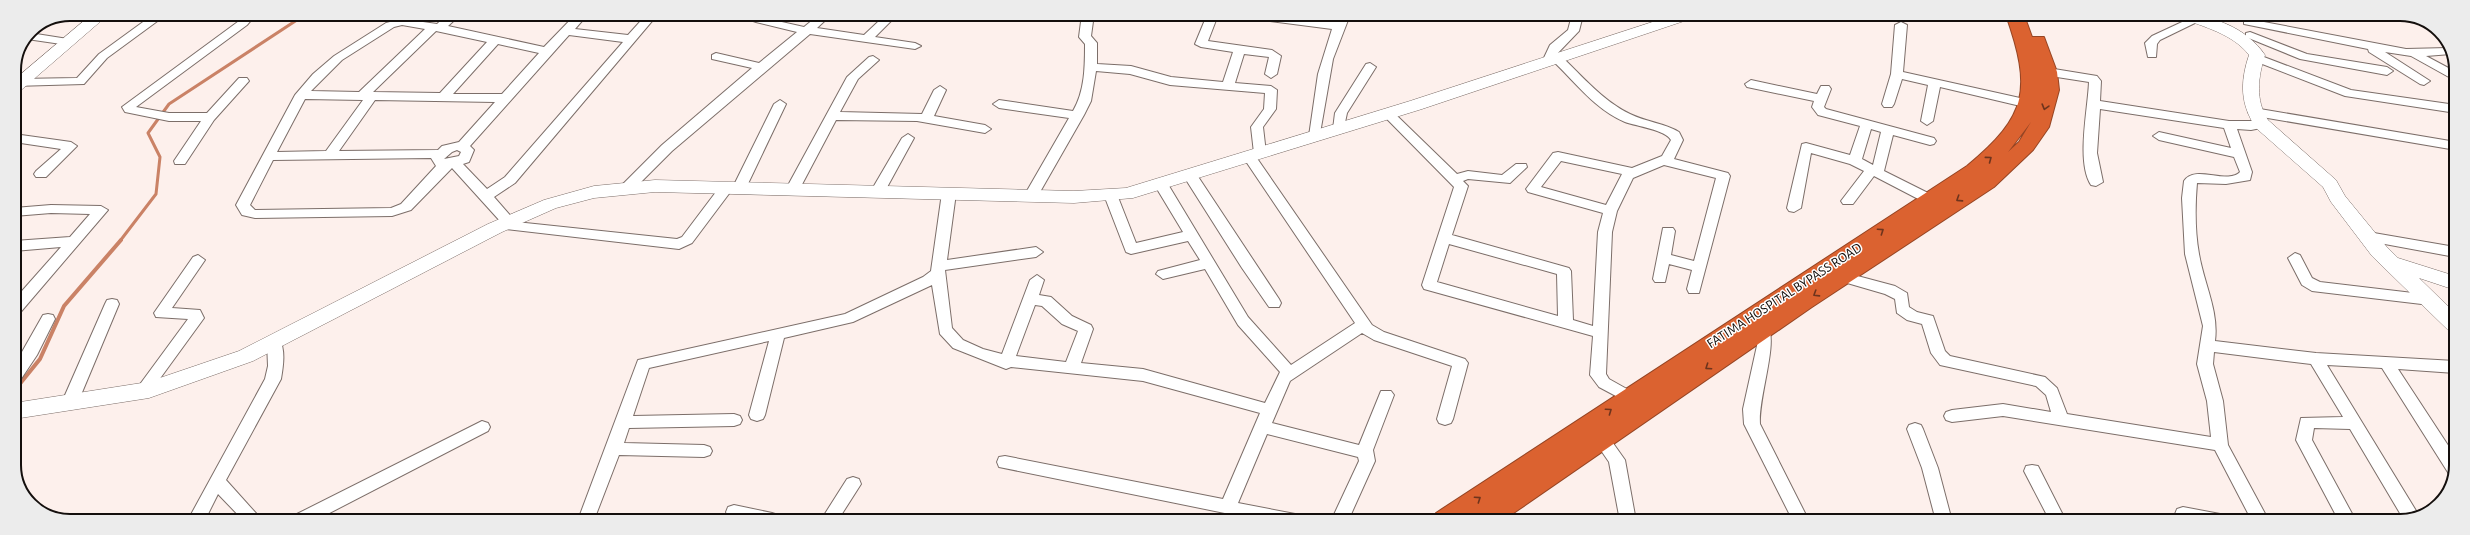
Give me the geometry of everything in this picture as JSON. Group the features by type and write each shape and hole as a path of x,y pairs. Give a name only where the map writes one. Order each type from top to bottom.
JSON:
{"highway":[{"name":"FATIMA HOSPITAL BYPASS ROAD","path":"1461,514 1595,431 1763,330 1987,182 2020,139 2033,84 2025,40 2017,21"},
{"name":"FATIMA HOSPITAL BYPASS ROAD","path":"1490,514 1595,431 1630,397 2039,127 2049,90 2048,72 2032,21"}],"main road":[{"path":"21,81 93,21"},
{"path":"21,410 143,391 246,356 505,224 550,204 594,192 628,187 733,187 1074,197 1128,194 1388,114 1670,21"},
{"path":"2196,21 2246,37 2257,55 2251,69 2250,103 2258,118 2330,184 2337,198 2379,251 2449,319"},
{"path":"2391,262 2408,269 2449,281"}],"street":[{"path":"21,85 80,80 103,56 151,21"},
{"path":"210,118 169,117 129,109 128,107 244,21"},
{"path":"329,156 367,96 445,21"},
{"path":"547,51 402,22 390,25 338,58 310,83 301,95 243,205 247,212 255,214 400,210 406,207 446,161 452,147 463,146 504,98 576,21"},
{"path":"486,196 510,180 647,21"},
{"path":"765,21 808,30 915,46"},
{"path":"628,187 667,148 819,21"},
{"path":"866,39 886,21"},
{"path":"1031,196 1087,97 1091,67 1091,44 1085,37 1087,21"},
{"path":"1209,21 1201,44 1274,55 1272,74"},
{"path":"1301,21 1339,26"},
{"path":"1315,136 1325,68 1341,21"},
{"path":"1577,21 1572,34 1551,49 1553,60 1576,76 1589,92 1622,116 1675,135 1677,140 1666,159 1628,175 1610,211 1603,247 1598,375 1604,383 1630,397"},
{"path":"2152,55 2150,47 2152,41 2187,21"},
{"path":"2248,21 2246,37 2304,57 2388,71"},
{"path":"2257,21 2365,46 2414,54 2445,51"},
{"path":"1888,104 1897,74 1901,25"},
{"path":"566,31 630,39"},
{"path":"34,37 68,42"},
{"path":"443,97 495,40"},
{"path":"2365,46 2424,81"},
{"path":"1228,85 1239,50"},
{"path":"2414,54 2449,73"},
{"path":"716,57 762,67"},
{"path":"2256,58 2349,93 2449,109"},
{"path":"794,189 853,77 873,60"},
{"path":"1091,67 1132,70 1170,81 1269,89 1272,91 1268,112 1258,127 1255,155 1368,329 1379,336 1460,363 1444,419"},
{"path":"1339,129 1341,112 1370,67"},
{"path":"2048,72 2093,79 2095,82 2090,141 2092,171 2096,182"},
{"path":"1897,74 2029,104"},
{"path":"180,161 210,118 243,81"},
{"path":"1927,121 1935,82"},
{"path":"1752,84 1823,94 1818,107 1822,112 1866,126 1930,141"},
{"path":"926,119 940,90"},
{"path":"301,95 504,98"},
{"path":"446,161 486,196 505,224 679,244 687,240 733,187 780,104"},
{"path":"999,104 1078,115"},
{"path":"2094,104 2229,124 2251,126 2258,118 2365,129 2449,145"},
{"path":"1388,114 1461,186 1461,190 1429,285 1600,333"},
{"path":"832,116 926,119 985,130"},
{"path":"2229,124 2246,172 2245,177 2226,180 2195,179 2191,182 2189,198 2192,254 2210,326 2209,346 2205,364 2215,402 2220,445 2257,514"},
{"path":"1855,161 1866,126"},
{"path":"1848,201 1875,171 1888,131"},
{"path":"2159,136 2240,154"},
{"path":"878,191 908,138"},
{"path":"21,139 71,146 40,174"},
{"path":"269,156 329,156 446,161 464,159 469,152 463,146"},
{"path":"1794,208 1804,149 1809,147 1855,161 1930,199"},
{"path":"1610,211 1533,189 1558,156 1634,173"},
{"path":"1666,159 1669,162 1720,175 1724,179 1694,289"},
{"path":"1455,179 1468,174 1506,180 1521,167"},
{"path":"1190,175 1247,265 1274,303"},
{"path":"1161,184 1247,327 1288,372"},
{"path":"948,193 938,270 943,322 948,336 962,347 1006,363 1072,367 1145,375 1269,410"},
{"path":"1111,195 1130,249 1192,235"},
{"path":"21,211 51,209 101,210 21,302"},
{"path":"1660,279 1668,231"},
{"path":"2368,237 2449,251"},
{"path":"1444,238 1564,271 1566,324"},
{"path":"21,245 75,241"},
{"path":"588,514 614,449 643,364 857,315 928,280 938,270 1036,252"},
{"path":"1664,258 1700,266"},
{"path":"2295,258 2307,281 2317,287 2430,300"},
{"path":"143,391 198,318 195,314 161,313 198,260"},
{"path":"1164,274 1208,263"},
{"path":"1821,271 1890,290 1902,297 1902,309 1912,316 1928,320 1938,353 1945,362 2040,380 2047,384 2051,388 2061,418"},
{"path":"1006,363 1037,280"},
{"path":"1029,299 1046,301 1067,320 1086,329 1072,367"},
{"path":"61,403 112,304"},
{"path":"21,368 32,351 48,319"},
{"path":"1228,506 1269,410 1282,381 1288,372 1364,324"},
{"path":"1763,330 1765,341 1750,409 1752,424 1797,514"},
{"path":"757,415 778,334"},
{"path":"199,514 273,379 276,366 274,342"},
{"path":"2209,346 2316,359 2449,367"},
{"path":"2316,359 2408,513"},
{"path":"2386,363 2449,460"},
{"path":"1342,514 1367,462 1365,450 1386,395"},
{"path":"1952,416 2003,410 2061,418 2220,445"},
{"path":"623,422 734,420"},
{"path":"2344,514 2304,440 2307,422 2354,423"},
{"path":"313,514 482,427"},
{"path":"1262,427 1358,452 1365,450"},
{"path":"1915,429 1930,468 1942,514"},
{"path":"1595,431 1616,460 1627,514"},
{"path":"614,449 704,451"},
{"path":"1004,462 1266,514"},
{"path":"2032,472 2054,514"},
{"path":"217,482 248,514"},
{"path":"833,514 853,484"},
{"path":"734,512 744,514"}],"waterway":[{"path":"120,241 156,194 160,157 148,133 169,104 295,21"},
{"path":"21,382 40,359 64,306 121,240"}]}
